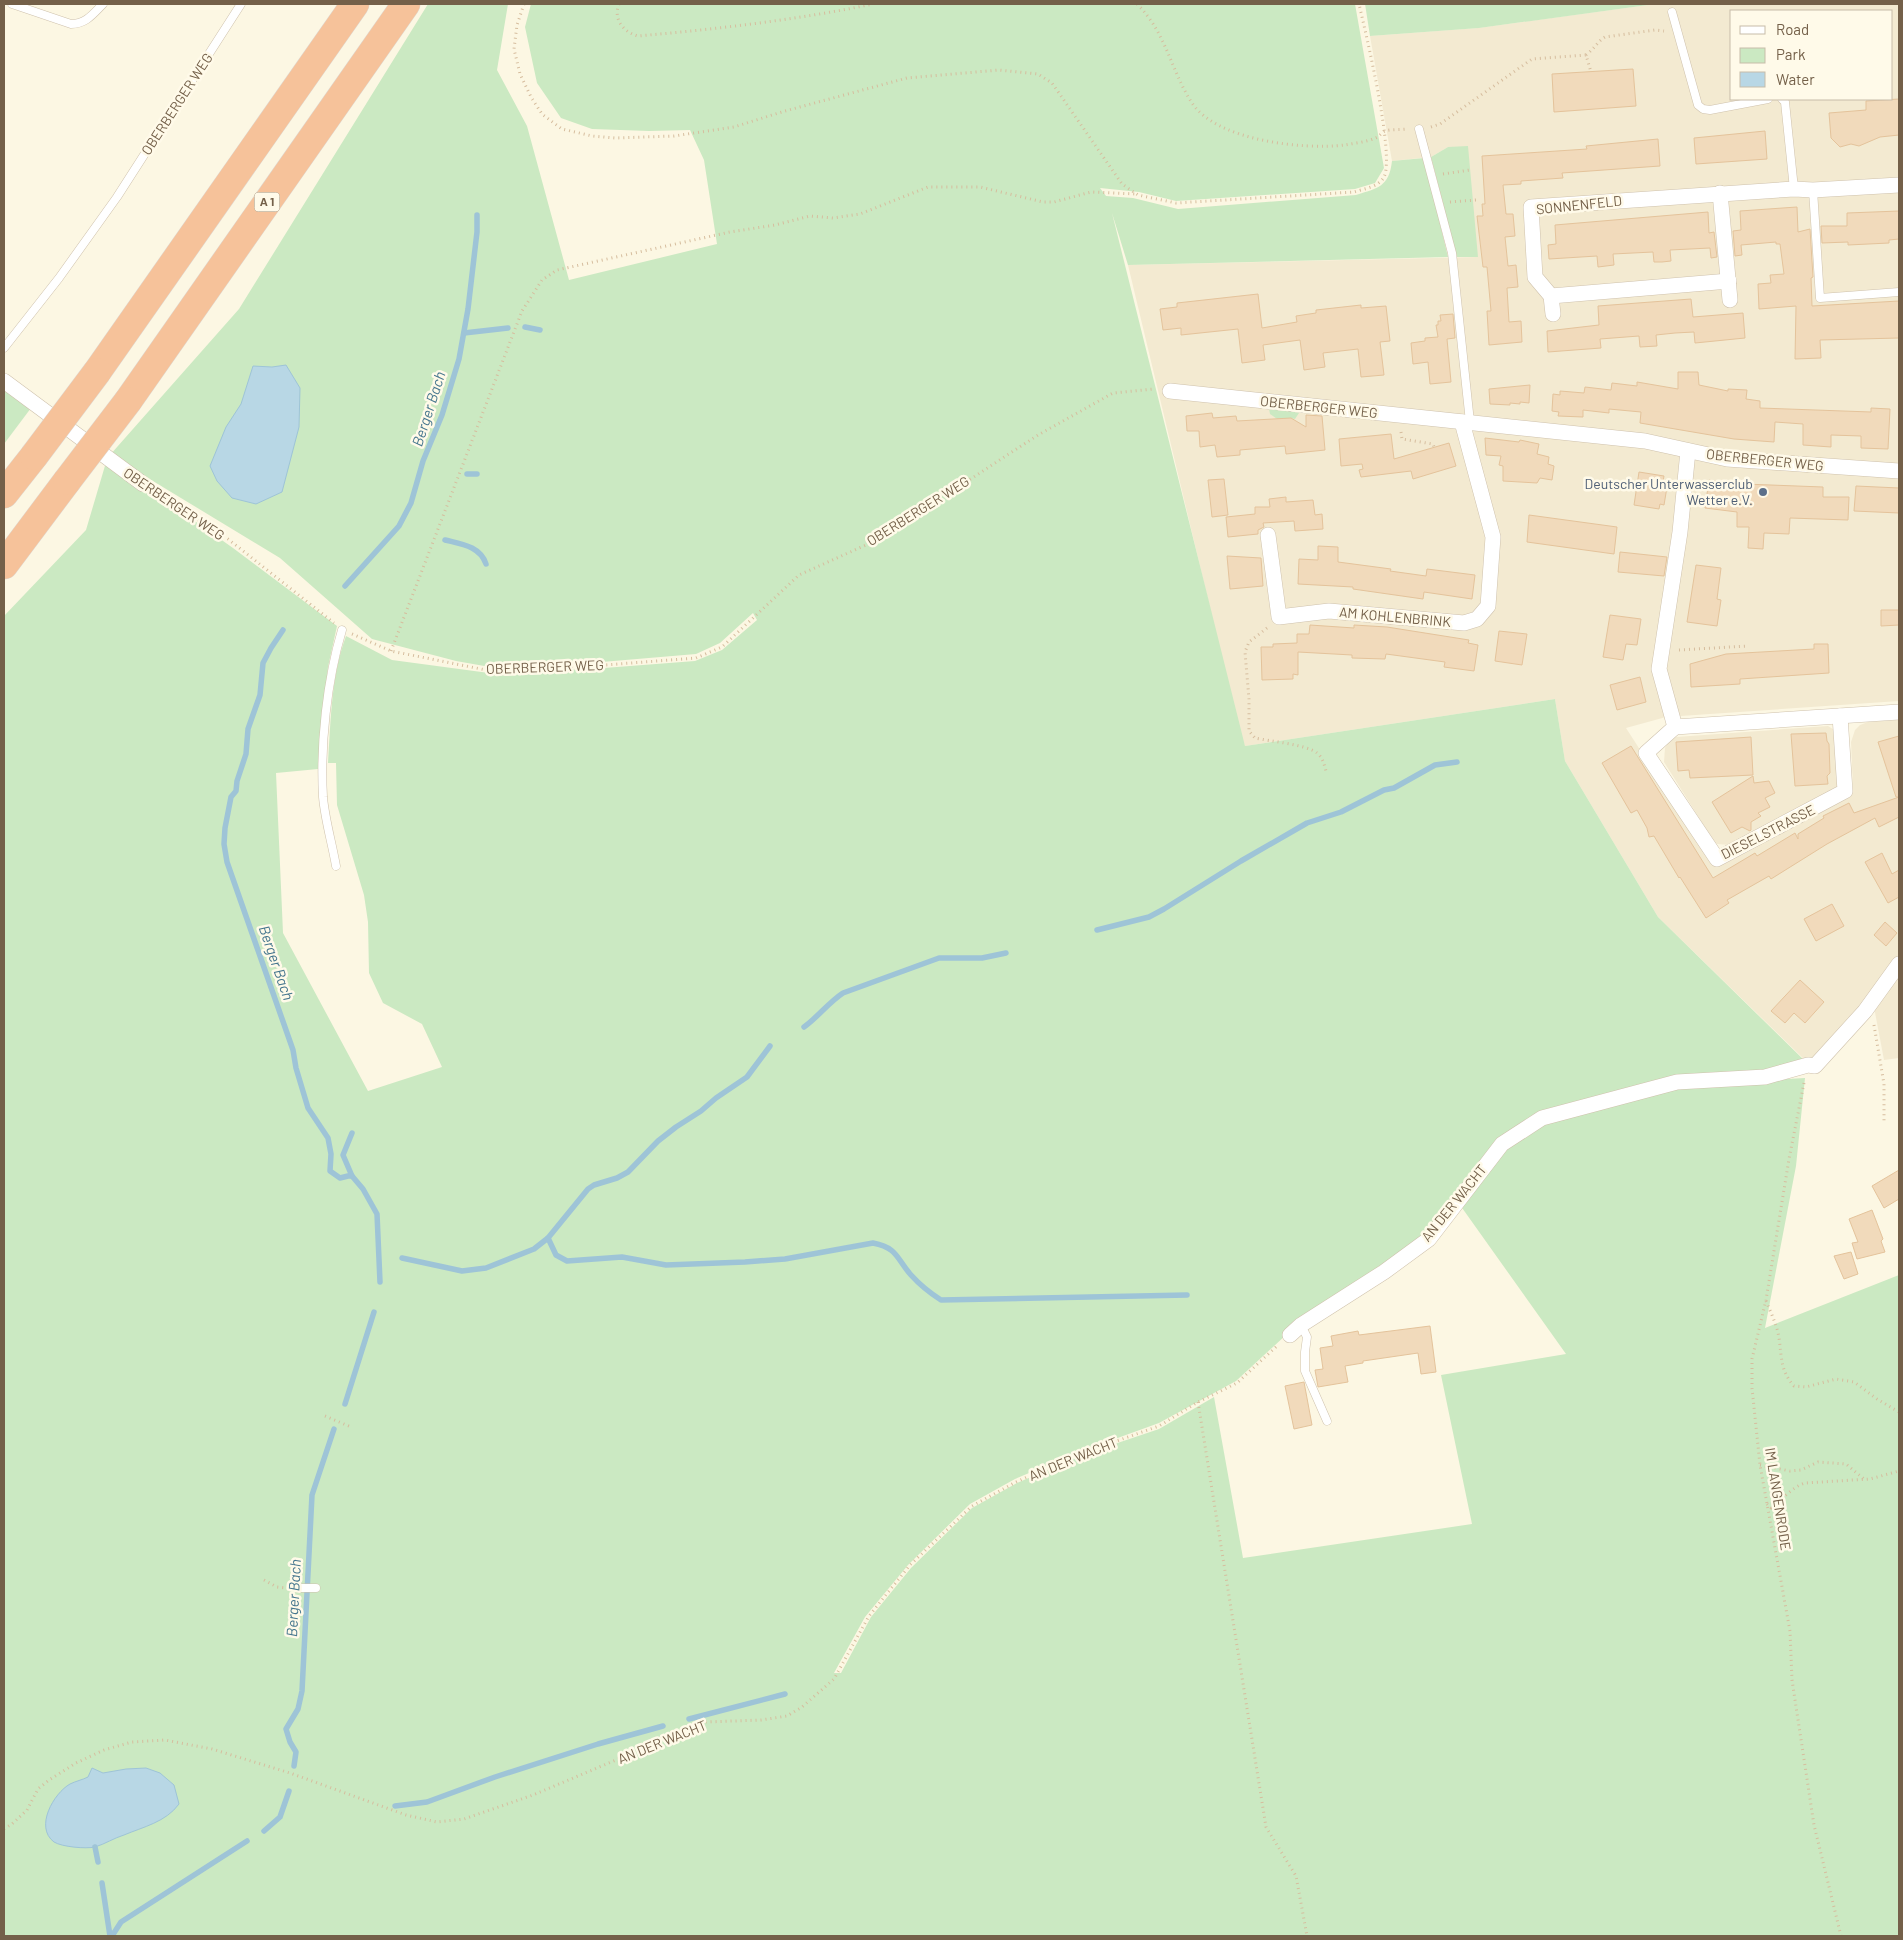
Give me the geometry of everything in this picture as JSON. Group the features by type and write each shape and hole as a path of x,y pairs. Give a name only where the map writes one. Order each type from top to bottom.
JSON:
{"highway":[{"path":"4,494 97,372 354,4"},
{"name":"A 1","path":"4,565 128,401 406,4"}],"street":[{"name":"SONNENFELD","path":"1551,296 1535,278 1531,207 1720,193 1899,185"},
{"path":"1720,193 1730,300"},
{"path":"1553,314 1551,296 1729,281"},
{"name":"OBERBERGER WEG","path":"4,381 143,484"},
{"name":"OBERBERGER WEG","path":"1170,391 1645,441 1727,459 1899,471"},
{"name":"AM KOHLENBRINK","path":"1279,617 1329,611 1464,623 1477,619 1488,606 1492,537 1466,422"},
{"path":"1688,451 1680,532 1659,669 1675,727 1899,712"},
{"path":"1268,535 1279,617"},
{"name":"DIESELSTRASSE","path":"1675,727 1646,753 1717,859 1845,791 1840,716"},
{"name":"AN DER WACHT","path":"1290,1335 1301,1325 1384,1272 1429,1238 1502,1144 1542,1118 1677,1082 1765,1078 1808,1065 1815,1066 1871,1003 1899,964"}],"lane":[{"path":"12,4 76,24 89,19 103,4"},
{"name":"OBERBERGER WEG","path":"4,348 59,278 117,197 241,4"},
{"path":"1672,12 1698,105 1702,109 1710,110 1763,100"},
{"path":"1783,100 1785,102 1794,189"},
{"path":"1420,129 1452,252 1466,422"},
{"path":"1813,190 1820,298 1899,292"},
{"path":"336,866 323,799 323,764 333,660 342,630"},
{"path":"1301,1325 1307,1337 1304,1352 1305,1370 1327,1422"},
{"path":"297,1588 316,1588"}],"path":[{"path":"524,4 516,24 514,49 520,74 542,114 562,129 592,136 615,138 674,136 734,127 907,78 998,70 1038,74 1052,84 1122,184 1138,194"},
{"path":"619,4 617,9 618,21 630,34 638,36 717,28 840,11 873,4"},
{"path":"1137,4 1146,12 1163,39 1192,104 1201,114 1212,122 1247,136 1290,144 1316,146 1362,142 1376,138 1385,131 1420,129 1440,124 1532,59 1586,55 1605,37 1655,30 1678,33"},
{"path":"391,651 522,310 542,280 557,270 730,232 775,225 810,216 833,218 860,214 928,187 980,187 1043,202 1054,202 1091,192 1138,194 1176,203 1354,192 1373,186 1384,179 1387,169 1385,131 1360,4"},
{"path":"1586,55 1591,72"},
{"path":"1452,171 1470,170"},
{"path":"1440,202 1476,200"},
{"name":"OBERBERGER WEG","path":"143,484 228,539 342,630 391,651 491,671 696,658 722,647 799,575 877,540 1038,434 1113,393 1154,390 1170,391"},
{"path":"1400,415 1402,440 1433,444 1434,447"},
{"path":"1279,617 1248,642 1245,652 1250,699 1250,731 1255,738 1307,748 1317,752 1322,759 1326,771"},
{"path":"1661,650 1748,646"},
{"path":"1871,1003 1884,1084 1884,1123"},
{"name":"IM LANGENRODE","path":"1808,1065 1789,1159 1766,1300 1752,1358 1752,1388 1760,1465 1790,1631 1792,1680 1814,1825 1841,1936"},
{"path":"1766,1300 1777,1328 1781,1359 1786,1376 1794,1386 1806,1387 1836,1380 1854,1382 1899,1412"},
{"name":"AN DER WACHT","path":"4,1829 27,1810 38,1789 49,1780 76,1763 104,1750 132,1742 165,1740 212,1749 406,1815 437,1822 464,1818 533,1795 706,1722 761,1720 787,1716 802,1707 834,1679 869,1616 910,1565 972,1506 1040,1471 1080,1454 1159,1426 1198,1402 1237,1383 1290,1335"},
{"path":"1198,1402 1266,1827 1296,1876 1307,1936"},
{"path":"325,1416 351,1427"},
{"path":"1760,1465 1790,1471 1801,1470 1818,1462 1846,1464 1865,1480"},
{"path":"1766,1503 1770,1508 1782,1501 1797,1486 1805,1483 1865,1480 1899,1471"},
{"path":"264,1580 277,1587 297,1588"}],"shaded area":[{"path":"1648,4 1899,4 1899,701 1666,717 1626,728 1715,866 1848,796 1852,792 1853,787 1851,742 1855,730 1860,725 1868,722 1899,720 1899,956 1855,1015 1809,1064 1658,917 1565,761 1555,699 1245,746 1238,725 1128,265 1477,257 1448,147 1431,157 1392,161 1370,36 1478,28"},
{"path":"1828,726 1836,731 1838,785 1835,789 1730,845 1717,844 1713,840 1664,762 1665,748 1676,737"},
{"path":"1899,976 1899,1058 1884,1060 1874,1007"}],"green space":[{"path":"428,4 508,4 497,70 527,126 569,280 717,244 704,160 690,130 592,129 561,118 537,83 525,27 531,4 1355,4 1384,168 1375,183 1355,189 1176,201 1139,192 1100,188 1106,196 1133,198 1178,209 1356,195 1381,185 1388,176 1392,161 1424,158 1448,257 1128,265 1112,213 1245,746 1555,699 1565,761 1658,917 1809,1065 1804,1069 1678,1078 1542,1115 1501,1142 1428,1236 1287,1334 1236,1381 1159,1423 1079,1452 1015,1479 970,1504 908,1565 865,1617 834,1673 841,1673 871,1617 911,1568 972,1508 1017,1483 1082,1455 1159,1429 1214,1397 1243,1558 1472,1524 1441,1375 1566,1354 1460,1205 1504,1148 1542,1121 1676,1085 1805,1078 1796,1166 1765,1328 1899,1275 1899,1936 4,1936 4,616 86,530 107,459 233,548 337,626 328,667 318,769 276,773 283,933 368,1091 442,1067 422,1024 383,1003 369,973 368,922 364,895 337,805 336,763 328,763 331,714 337,667 346,636 392,660 489,673 591,669 695,661 722,650 757,620 753,613 720,643 696,654 590,663 490,667 456,661 372,639 280,558 110,455 239,309"},
{"path":"1365,4 1648,5 1479,28 1370,36"},
{"path":"1468,146 1478,257 1457,257 1431,157 1448,147"},
{"path":"4,388 31,408 4,444"},
{"path":"1269,409 1301,410 1295,419 1290,418 1283,423 1270,414"}],"water":[{"path":"286,365 300,388 299,427 282,492 256,504 232,498 217,481 210,466 226,427 241,404 253,366 272,367"},
{"path":"92,1768 103,1773 146,1768 160,1773 174,1785 179,1804 161,1820 95,1847 74,1847 54,1842 48,1836 46,1828 46,1819 53,1802 64,1788 88,1777"}],"building":[{"path":"1633,69 1636,106 1554,112 1552,74"},
{"path":"1899,99 1899,135 1880,137 1859,146 1851,144 1840,147 1831,138 1829,113 1866,110 1866,101"},
{"path":"1765,131 1767,159 1696,164 1694,138"},
{"path":"1658,139 1660,166 1562,173 1563,178 1521,181 1521,184 1503,185 1506,214 1513,214 1515,236 1505,237 1508,266 1516,265 1518,287 1507,288 1509,322 1521,321 1522,342 1489,345 1487,311 1491,311 1487,267 1483,267 1477,216 1483,216 1482,204 1485,204 1482,156 1587,149 1586,146"},
{"path":"1797,207 1798,232 1810,229 1813,277 1811,278 1812,306 1899,301 1899,338 1820,340 1821,358 1795,359 1796,306 1759,309 1758,284 1771,283 1770,275 1784,274 1780,244 1776,244 1776,242 1741,245 1742,255 1735,256 1733,231 1741,230 1740,211"},
{"path":"1899,211 1899,239 1889,240 1889,243 1848,245 1848,242 1822,243 1821,226 1847,226 1847,213"},
{"path":"1708,212 1709,233 1714,232 1717,257 1711,258 1710,248 1670,250 1671,261 1662,262 1654,262 1653,252 1613,254 1614,265 1598,267 1597,256 1549,259 1548,245 1556,244 1555,225"},
{"path":"1258,294 1262,328 1297,322 1296,316 1316,313 1316,310 1361,305 1361,308 1386,306 1390,341 1380,342 1384,375 1361,377 1358,349 1323,353 1325,367 1304,370 1300,340 1263,345 1265,360 1242,363 1238,329 1181,335 1181,328 1163,330 1160,309 1177,307 1177,303"},
{"path":"1691,299 1693,317 1743,313 1745,338 1695,343 1694,332 1675,333 1656,335 1657,346 1640,347 1639,336 1600,339 1601,348 1548,352 1547,331 1599,325 1598,306"},
{"path":"1453,314 1455,338 1447,339 1451,382 1430,384 1428,362 1413,364 1411,343 1425,341 1425,338 1438,337 1436,325 1438,325 1438,321 1441,321 1440,315"},
{"path":"1678,372 1698,372 1699,385 1728,391 1728,389 1747,390 1746,399 1760,401 1760,408 1871,412 1871,408 1890,409 1888,449 1861,448 1861,436 1831,435 1831,447 1803,445 1803,424 1775,422 1774,442 1734,439 1640,423 1641,412 1609,409 1609,413 1583,410 1583,417 1558,416 1559,412 1552,411 1553,394 1560,395 1560,391 1584,393 1585,387 1611,390 1612,383 1637,386 1637,382 1678,389"},
{"path":"1530,385 1529,403 1510,403 1510,405 1490,404 1489,389"},
{"path":"1212,413 1213,418 1236,416 1237,421 1291,418 1306,427 1306,415 1322,416 1325,450 1286,454 1285,446 1240,450 1240,455 1217,457 1215,445 1200,447 1199,431 1187,431 1186,416"},
{"path":"1391,434 1394,459 1449,443 1456,466 1413,479 1411,471 1361,477 1359,470 1363,469 1362,464 1341,466 1339,439"},
{"path":"1485,438 1519,442 1520,440 1539,444 1537,454 1549,457 1548,464 1554,466 1552,480 1540,478 1537,483 1503,481 1503,466 1499,465 1501,456 1486,455"},
{"path":"1639,472 1664,476 1662,487 1667,487 1664,505 1660,504 1659,509 1634,505"},
{"path":"1224,479 1228,515 1212,517 1208,480"},
{"path":"1709,480 1744,484 1823,487 1823,497 1849,497 1848,520 1790,518 1789,534 1764,533 1763,549 1748,548 1749,527 1737,527 1737,512 1705,508"},
{"path":"1856,486 1899,488 1899,513 1854,511"},
{"path":"1286,497 1286,502 1313,500 1315,515 1322,514 1323,529 1295,531 1294,521 1263,523 1264,527 1258,530 1258,534 1228,537 1226,517 1255,514 1255,507 1270,507 1269,499"},
{"path":"1529,515 1617,527 1614,554 1527,542"},
{"path":"1318,546 1338,547 1338,562 1426,576 1427,569 1475,575 1472,599 1424,592 1423,599 1353,589 1353,587 1298,584 1299,559 1318,560"},
{"path":"1620,552 1667,557 1664,576 1618,572"},
{"path":"1227,556 1261,558 1263,586 1230,589"},
{"path":"1696,565 1721,568 1717,599 1721,600 1717,626 1687,622"},
{"path":"1881,610 1899,610 1899,625 1881,626"},
{"path":"1610,615 1641,619 1637,645 1626,644 1623,660 1603,657"},
{"path":"1310,625 1354,628 1354,625 1387,627 1469,640 1468,643 1478,645 1474,671 1444,667 1445,662 1386,654 1385,659 1352,658 1352,655 1298,652 1298,675 1293,674 1293,679 1262,680 1261,647 1273,647 1273,644 1297,643 1297,634 1309,634"},
{"path":"1499,631 1527,634 1522,665 1495,661"},
{"path":"1814,644 1828,644 1829,673 1740,679 1740,684 1691,687 1690,664 1726,654 1814,649"},
{"path":"1640,677 1646,702 1617,710 1610,685"},
{"path":"1826,733 1829,744 1830,773 1827,776 1828,784 1795,786 1791,734"},
{"path":"1899,736 1899,797 1896,797 1878,742"},
{"path":"1751,737 1753,775 1690,778 1689,770 1678,771 1676,742"},
{"path":"1631,746 1713,878 1755,853 1757,856 1795,833 1798,839 1798,834 1824,818 1823,816 1849,803 1854,813 1899,797 1899,817 1879,827 1875,818 1827,844 1771,879 1769,876 1727,900 1729,903 1706,918 1654,836 1649,837 1647,828 1637,810 1631,813 1602,763"},
{"path":"1753,776 1754,783 1769,781 1775,793 1765,798 1770,807 1758,813 1761,816 1751,822 1750,831 1742,827 1731,833 1712,802"},
{"path":"1882,853 1892,874 1899,870 1899,897 1888,903 1865,862"},
{"path":"1832,904 1844,926 1816,941 1804,919"},
{"path":"1885,922 1897,933 1886,946 1874,935"},
{"path":"1800,980 1824,1002 1805,1023 1794,1013 1785,1023 1771,1011"},
{"path":"1899,1170 1899,1199 1884,1208 1872,1186"},
{"path":"1872,1210 1883,1239 1881,1241 1885,1252 1857,1259 1852,1243 1858,1242 1849,1219"},
{"path":"1851,1252 1858,1274 1844,1279 1834,1256"},
{"path":"1430,1326 1436,1372 1421,1374 1418,1353 1363,1361 1363,1363 1345,1366 1348,1382 1318,1387 1315,1370 1323,1369 1320,1348 1333,1346 1331,1336 1358,1331 1359,1335"},
{"path":"1304,1382 1312,1425 1294,1429 1285,1386"}],"waterway":[{"name":"Berger Bach","path":"345,586 399,526 411,503 423,461 442,415 459,359 468,309 477,232 477,215"},
{"path":"525,327 540,330"},
{"path":"464,333 508,328"},
{"path":"467,474 477,474"},
{"path":"445,540 475,550 486,564"},
{"name":"Berger Bach","path":"283,630 263,663 260,695 248,729 246,754 237,781 236,791 231,797 224,844 227,862 293,1050 296,1068 308,1108 328,1138 331,1154 330,1171 340,1178 352,1176 363,1189 377,1214 380,1282"},
{"path":"1097,930 1149,917 1307,823 1341,812 1384,790 1394,788 1435,765 1457,762"},
{"path":"804,1027 843,993 939,958 982,958 1006,953"},
{"path":"402,1258 462,1271 486,1268 534,1249 548,1238 588,1189 628,1172 658,1141 747,1077 770,1046"},
{"path":"352,1133 343,1155 352,1176"},
{"path":"548,1238 556,1255 567,1261 622,1257 666,1265 785,1259 873,1243 881,1245 896,1254 914,1279 941,1300 1187,1295"},
{"name":"Berger Bach","path":"345,1404 374,1312"},
{"name":"Berger Bach","path":"294,1766 296,1752 290,1742 286,1729 298,1709 302,1691 312,1495 334,1429"},
{"path":"689,1719 785,1694"},
{"path":"395,1806 427,1802 495,1777 598,1744 663,1726"},
{"name":"Berger Bach","path":"264,1831 280,1817 289,1791"},
{"name":"Berger Bach","path":"112,1936 121,1922 247,1841"},
{"path":"95,1847 98,1862"},
{"path":"102,1883 110,1936"}],"place":[{"name":"Deutscher Unterwasserclub Wetter e.V.","path":"1763,492"}]}
